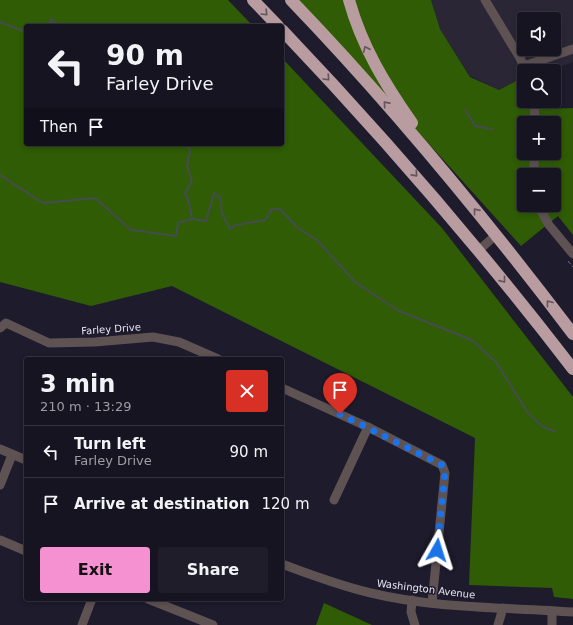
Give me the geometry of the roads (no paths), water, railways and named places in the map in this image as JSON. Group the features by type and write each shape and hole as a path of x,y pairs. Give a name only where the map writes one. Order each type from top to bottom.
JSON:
{"highway":[{"path":"253,0 276,24"},
{"path":"291,0 393,112 457,186 573,334"},
{"path":"349,0 366,49 382,79 457,186"},
{"path":"284,32 392,148 479,250 573,369"}],"street":[{"path":"485,0 519,64"},
{"path":"539,64 573,49"},
{"path":"542,212 549,225 573,254"},
{"path":"479,250 496,235"},
{"name":"Farley Drive","path":"3,326 49,343 95,342 153,337 179,342 213,357"},
{"path":"284,391 368,427 442,465 444,468 432,603"},
{"path":"334,500 368,427"},
{"path":"0,449 24,459"},
{"path":"0,485 12,455"},
{"path":"0,540 24,550"},
{"name":"Washington Avenue","path":"284,565 371,593 412,600 432,603 573,612"},
{"path":"412,600 411,612 415,625"},
{"path":"82,625 91,601"},
{"path":"153,601 213,625"},
{"path":"498,625 503,608"},
{"path":"552,611 552,625"}],"waterway":[{"path":"50,24 51,19 57,24"},
{"path":"0,22 24,31"},
{"path":"465,109 475,126 493,129"},
{"path":"186,146 190,151 187,166 192,181 185,193 189,202 192,219 206,221 214,193 220,197 222,213 230,229 236,225 265,220 272,209 280,209 298,228 317,240 355,282 399,311 472,340 496,362 528,413 542,426 554,431"},
{"path":"0,175 43,203 95,198 131,230 176,236 178,223 192,219"}]}
